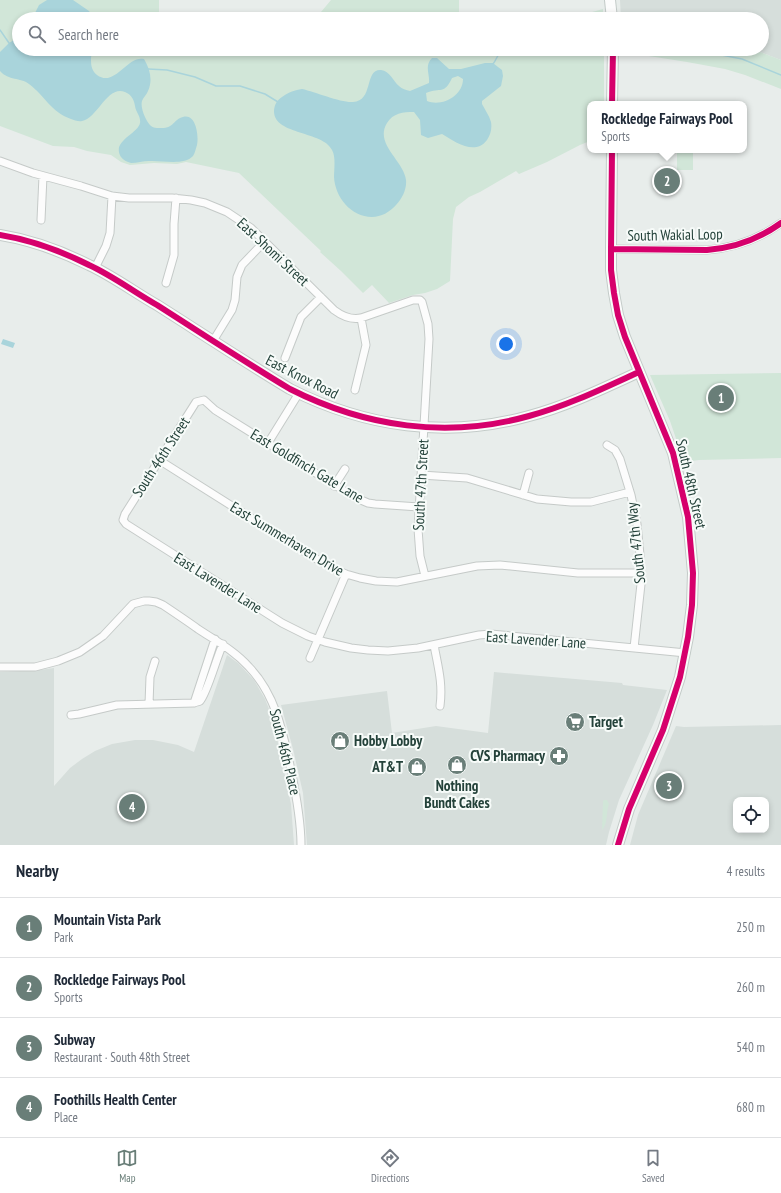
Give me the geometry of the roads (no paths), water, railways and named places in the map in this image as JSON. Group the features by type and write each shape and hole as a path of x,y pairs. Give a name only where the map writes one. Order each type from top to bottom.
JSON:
{"main road":[{"path":"610,0 611,12"},
{"path":"612,101 613,56"},
{"name":"South 48th Street","path":"612,153 611,270 618,315 625,337 673,453 688,517 692,559 692,590 686,653 663,730 629,809 618,845"},
{"name":"East Knox Road","path":"0,236 44,246 95,268 299,394 336,409 365,418 424,428 466,427 511,421 530,416 573,400 639,372"}],"street":[{"name":"East Shomi Street","path":"0,161 43,176 112,196 129,198 176,198 205,203 227,212 251,228 339,314 352,318 361,318 413,300 420,300"},
{"path":"41,220 43,176"},
{"path":"95,268 106,246 110,233 112,196"},
{"path":"166,283 174,255 176,198"},
{"name":"South Wakial Loop","path":"611,249 719,249 746,242 762,235 781,223"},
{"path":"212,341 234,304 239,271 245,261 265,241"},
{"path":"285,358 302,317 321,297"},
{"name":"South 47th Street","path":"420,300 423,304 428,324 429,339 418,542 424,576"},
{"path":"355,390 366,345 361,318"},
{"path":"268,443 299,394"},
{"name":"East Goldfinch Gate Lane","path":"204,400 215,410 334,486 354,497 368,503 419,507"},
{"name":"South 46th Street","path":"123,520 125,514 196,402 204,400"},
{"name":"South 47th Way","path":"607,445 615,450 620,459 630,492 637,524 641,573 640,598 634,648"},
{"name":"East Summerhaven Drive","path":"159,460 330,567 360,578 376,581 397,582 477,566 500,565 578,573 641,573"},
{"path":"334,486 345,469"},
{"path":"523,495 529,473"},
{"path":"421,475 467,478 536,499 581,503 591,502 630,492"},
{"name":"East Lavender Lane","path":"123,520 126,524 282,623 308,636 351,648 368,650 402,650 491,634 686,653"},
{"path":"310,658 346,574"},
{"name":"South 46th Place","path":"0,667 45,665 58,661 80,652 103,636 133,604 149,601 163,605 223,644 251,668 263,684 275,707 281,724 296,792 301,832 301,845"},
{"path":"194,703 215,639"},
{"path":"71,715 117,705 194,703 200,700 206,689 223,644"},
{"path":"434,645 442,692 440,706"},
{"path":"150,704 150,677 155,661"}],"water":[{"path":"47,0 73,0 90,12 36,12 39,5"},
{"path":"12,41 12,56 91,56 91,63 94,73 103,78 115,75 138,59 144,59 151,79 150,87 142,104 145,118 154,128 164,128 171,126 179,118 191,118 197,131 197,145 193,156 184,161 178,162 149,161 131,163 124,160 121,157 119,146 135,131 140,123 139,116 131,96 125,92 119,91 113,93 88,119 82,121 64,116 53,108 29,84 22,80 11,78 0,71 0,52"},
{"path":"432,58 437,58 449,69 461,69 485,63 493,63 502,70 503,76 501,86 482,101 491,122 489,136 482,145 477,147 459,144 442,134 428,138 421,135 420,120 414,112 395,115 387,123 384,131 384,138 404,173 406,187 404,194 394,208 382,215 372,217 357,214 351,210 337,192 334,177 334,160 332,150 327,144 319,139 282,125 276,119 274,112 276,103 280,98 287,94 302,89 342,101 353,102 360,100 367,91 372,74 381,70 387,72 400,87 410,91 429,83 428,64","holes":["458,76 463,79 462,85 456,95 451,99 439,102 427,101 426,93 444,89 447,87 452,78"]},
{"path":"673,175 678,180 672,186 660,186 656,181 660,178 670,178"},
{"path":"3,339 15,343 13,348 1,344"}],"waterway":[{"path":"0,30 9,43"},
{"path":"493,64 498,56"},
{"path":"727,56 742,59 781,75"},
{"path":"148,69 167,70 195,77 216,86 240,86 265,94 278,102"}],"place":[{"name":"Rockledge Fairways Pool","path":"667,181"},
{"name":"Mountain Vista Park","path":"721,398"},
{"name":"Target","path":"575,722"},
{"name":"Hobby Lobby","path":"340,741"},
{"name":"CVS Pharmacy","path":"559,756"},
{"name":"Nothing Bundt Cakes","path":"457,765"},
{"name":"AT&T","path":"417,767"},
{"name":"Subway","path":"669,786"},
{"name":"Foothills Health Center","path":"132,807"}]}
